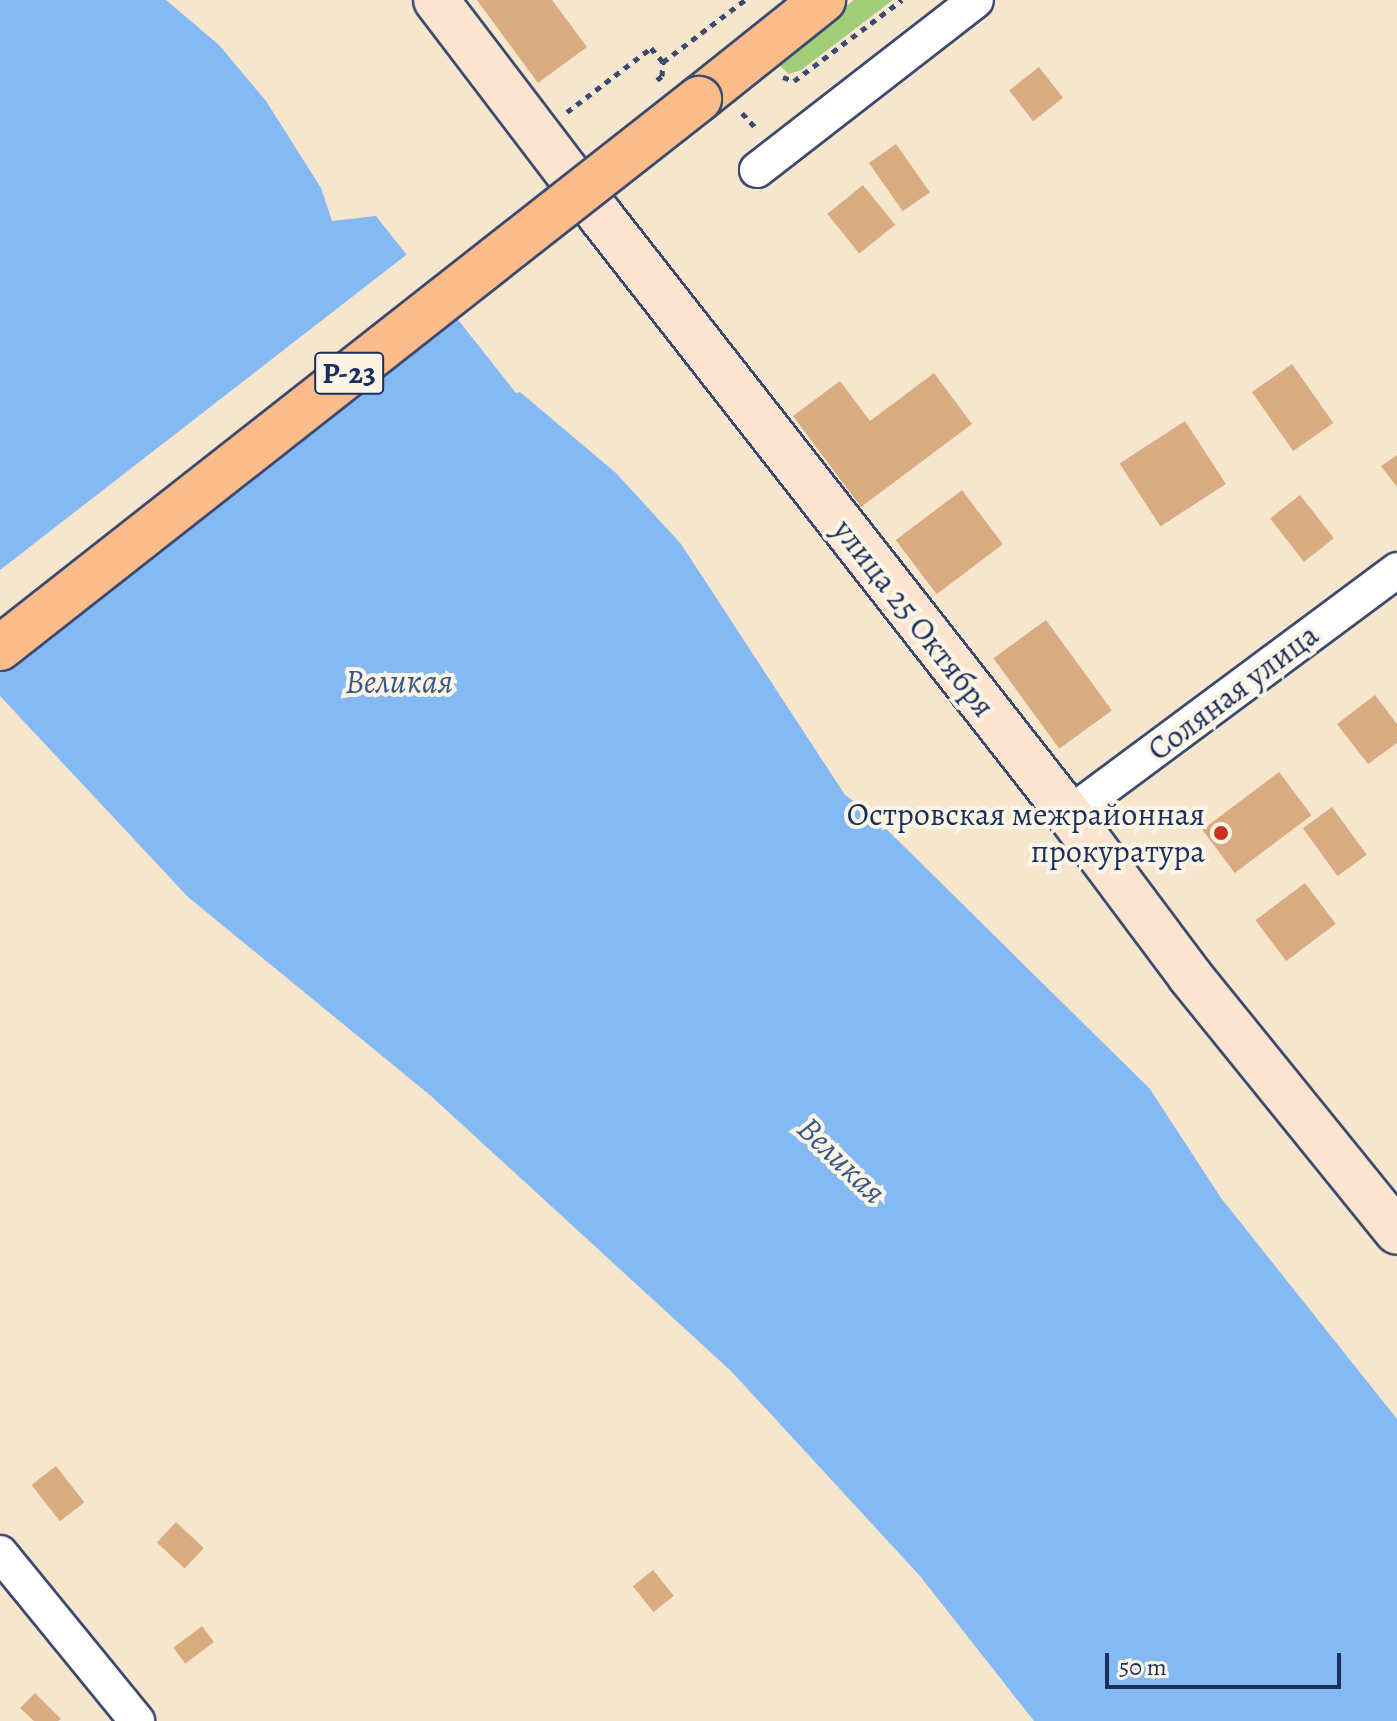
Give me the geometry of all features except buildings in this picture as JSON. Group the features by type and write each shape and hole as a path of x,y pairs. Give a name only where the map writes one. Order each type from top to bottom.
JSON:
{"highway":[{"name":"Р-23","path":"0,648 718,104 823,0"}],"main road":[{"name":"улица 25 Октября","path":"436,0 1069,814 1190,976 1397,1232"}],"street":[{"path":"768,162 976,0"},
{"name":"Соляная улица","path":"1069,814 1397,570"},
{"path":"0,1553 137,1721"}],"path":[{"path":"663,62 745,0"},
{"path":"538,134 651,48 663,62 662,76 649,87"},
{"path":"718,104 768,162"}],"green space":[{"path":"854,0 893,0 801,70 789,74 774,61"}],"water":[{"name":"Великая","path":"0,0 166,0 219,45 266,101 321,188 332,221 376,216 516,393 520,392 616,473 681,544 845,795 868,811 1150,1089 1221,1198 1397,1419 1397,1721 1034,1721 920,1576 731,1371 431,1096 188,897 0,696"}],"pier":[{"path":"410,252 456,310 0,669 0,570"}],"place":[{"name":"Островская межрайонная прокуратура","path":"1221,833"}]}
